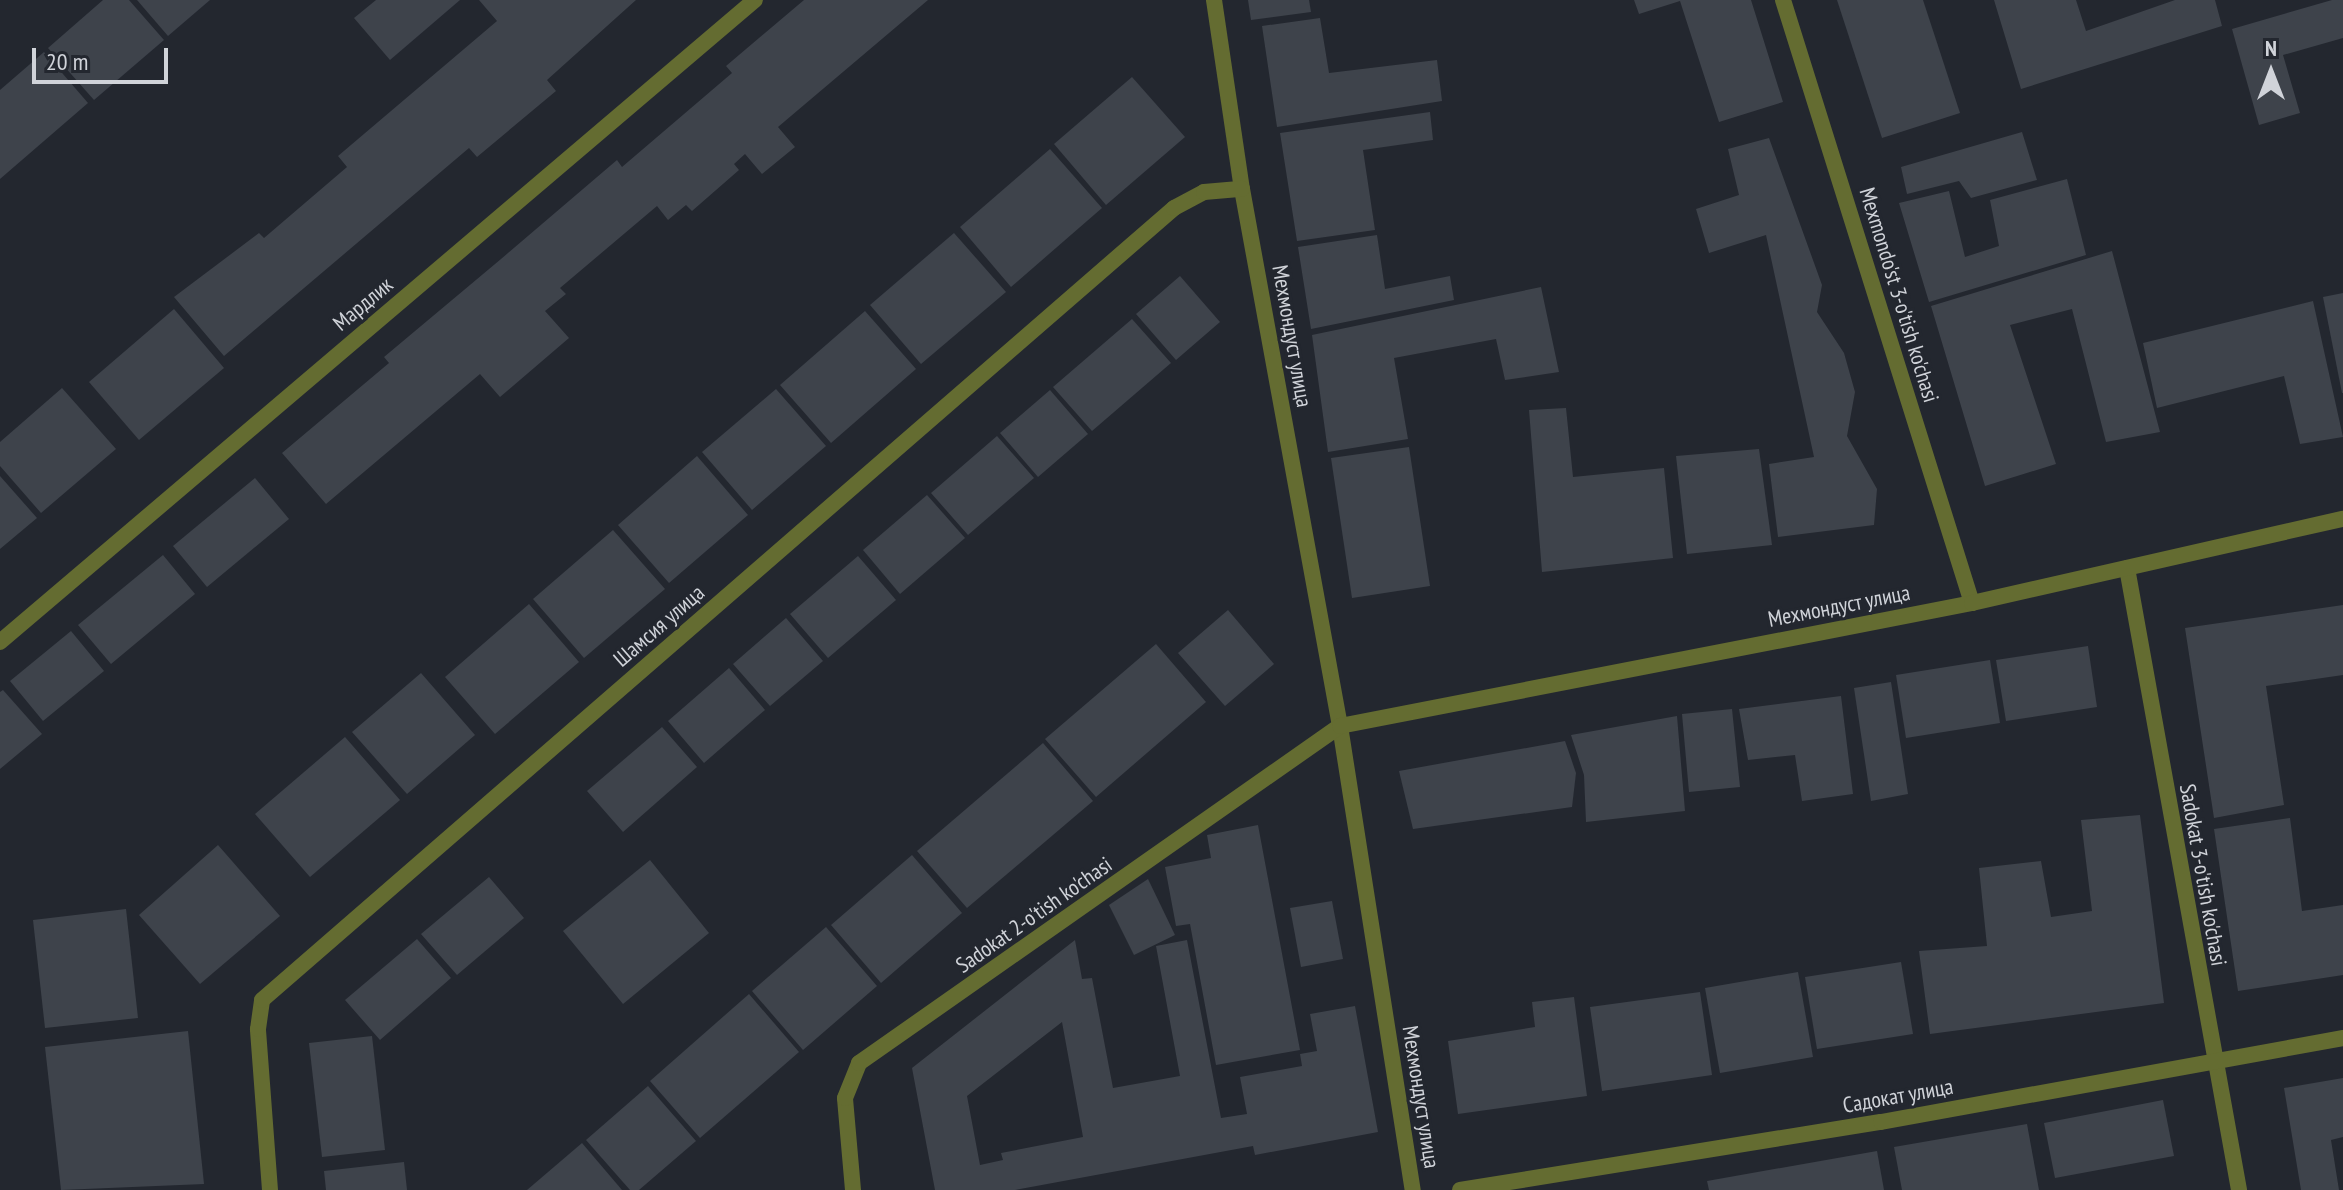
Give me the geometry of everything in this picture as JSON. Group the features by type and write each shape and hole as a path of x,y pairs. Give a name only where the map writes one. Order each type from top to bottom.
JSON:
{"street":[{"name":"Мардлик","path":"0,642 755,0"},
{"name":"Мехмондуст улица","path":"1214,0 1242,189 1340,726 1413,1190"},
{"name":"Mexmondo'st 3-o'tish ko'chasi","path":"1783,0 1972,603"},
{"name":"Шамсия улица","path":"270,1190 258,1029 262,1000 1174,208 1204,192 1242,189"},
{"name":"Мехмондуст улица","path":"1340,726 1972,603 2343,519"},
{"name":"Sadokat 3-o'tish ko'chasi","path":"2127,568 2213,1061 2239,1190"},
{"name":"Sadokat 2-o'tish ko'chasi","path":"853,1190 845,1098 859,1063 1340,726"},
{"name":"Садокат улица","path":"1460,1190 2343,1038"}],"building":[{"path":"103,0 129,0 164,40 94,100 48,48"},
{"path":"137,0 210,0 168,36"},
{"path":"376,0 460,0 390,60 354,18"},
{"path":"479,0 636,0 547,80 556,91 477,157 469,148 224,356 174,297 259,233 264,238 347,167 338,156 497,21"},
{"path":"804,0 928,0 778,127 795,147 762,174 745,154 734,164 739,170 692,211 686,205 668,220 657,206 560,288 566,294 545,311 569,338 500,397 480,374 326,504 282,453 389,363 384,357 617,160 622,167 732,73 726,66"},
{"path":"1248,0 1309,0 1311,12 1251,20"},
{"path":"1634,0 1751,0 1783,102 1719,122 1680,1 1639,14"},
{"path":"1837,0 1923,0 1960,113 1882,138"},
{"path":"1994,0 2076,0 2086,31 2175,0 2215,0 2222,26 2021,89"},
{"path":"2332,0 2343,0 2343,38 2283,55 2300,113 2259,125 2232,29"},
{"path":"1320,18 1329,73 1437,60 1442,101 1277,127 1262,26"},
{"path":"44,52 88,103 0,179 0,90"},
{"path":"1132,77 1185,137 1106,205 1054,144"},
{"path":"1430,112 1433,140 1363,150 1375,230 1297,241 1280,133"},
{"path":"2022,132 2037,180 1971,198 1959,181 1907,194 1901,167"},
{"path":"1769,138 1822,285 1817,312 1844,353 1855,392 1847,436 1877,489 1874,525 1778,537 1769,464 1814,457 1766,235 1709,253 1696,209 1739,195 1728,149"},
{"path":"1050,149 1102,208 1011,287 960,227"},
{"path":"2067,179 2086,255 1929,302 1899,203 1949,191 1965,257 1999,246 1990,200"},
{"path":"954,233 1006,292 921,364 870,305"},
{"path":"1377,235 1385,289 1450,276 1454,300 1311,329 1298,247"},
{"path":"2112,251 2160,432 2106,442 2072,309 2010,325 2056,464 1985,486 1931,306"},
{"path":"1180,276 1220,322 1176,360 1136,314"},
{"path":"1541,287 1559,372 1505,380 1496,339 1394,358 1408,439 1328,452 1312,335"},
{"path":"2343,293 2343,393 2342,393 2323,297"},
{"path":"2313,301 2343,437 2300,444 2284,376 2157,408 2143,343"},
{"path":"174,309 224,368 139,440 89,382"},
{"path":"865,311 916,369 831,443 780,385"},
{"path":"1132,319 1171,363 1092,431 1053,387"},
{"path":"62,388 116,449 41,513 0,466 0,442"},
{"path":"776,389 826,446 752,510 702,452"},
{"path":"1050,390 1088,434 1038,477 1000,433"},
{"path":"1566,408 1573,477 1664,468 1673,558 1542,572 1529,410"},
{"path":"997,436 1034,478 968,535 931,493"},
{"path":"1409,447 1430,586 1352,598 1331,458"},
{"path":"1759,449 1772,545 1687,554 1676,456"},
{"path":"697,456 748,515 669,583 618,525"},
{"path":"0,476 37,518 0,549"},
{"path":"255,478 289,519 207,587 173,546"},
{"path":"927,495 965,538 900,594 863,550"},
{"path":"613,530 665,589 584,658 533,599"},
{"path":"163,555 195,594 111,664 78,625"},
{"path":"858,556 896,600 828,658 790,614"},
{"path":"529,604 579,662 495,734 445,677"},
{"path":"2343,605 2343,675 2266,686 2284,805 2214,818 2185,628"},
{"path":"1228,610 1274,664 1225,706 1178,653"},
{"path":"786,618 823,661 770,706 733,664"},
{"path":"71,631 104,671 43,721 10,681"},
{"path":"1156,644 1206,702 1096,797 1045,739"},
{"path":"2088,646 2097,707 2006,721 1996,660"},
{"path":"1990,660 2000,723 1906,738 1896,675"},
{"path":"729,668 765,710 704,763 668,721"},
{"path":"421,673 475,735 407,794 352,732"},
{"path":"1891,682 1908,794 1871,801 1854,688"},
{"path":"3,690 42,734 0,769 0,692"},
{"path":"1841,696 1853,794 1802,801 1795,755 1748,760 1739,709"},
{"path":"1732,709 1740,787 1689,792 1682,714"},
{"path":"1677,716 1685,811 1586,822 1584,775 1571,735"},
{"path":"662,727 697,767 623,832 587,791"},
{"path":"345,737 400,800 310,877 255,814"},
{"path":"1565,741 1576,773 1572,807 1413,829 1399,771"},
{"path":"1043,743 1093,801 967,908 917,851"},
{"path":"2140,815 2164,1003 1930,1034 1919,951 1987,946 1979,868 2041,861 2051,917 2092,911 2081,820"},
{"path":"2290,818 2302,911 2343,905 2343,975 2238,991 2214,829"},
{"path":"1258,825 1300,1050 1216,1065 1190,924 1176,926 1165,867 1211,858 1207,835"},
{"path":"218,845 280,916 200,984 139,915"},
{"path":"912,855 962,913 881,983 831,925"},
{"path":"650,860 709,933 623,1004 563,931"},
{"path":"489,877 524,918 457,975 421,934"},
{"path":"1148,879 1175,935 1134,955 1109,905"},
{"path":"1332,901 1343,959 1301,967 1290,908"},
{"path":"126,909 138,1018 45,1028 33,920"},
{"path":"826,927 877,986 803,1050 752,991"},
{"path":"417,939 451,978 380,1040 345,1000"},
{"path":"1075,940 1082,979 1092,978 1113,1088 1180,1076 1156,946 1187,940 1221,1118 1247,1114 1240,1077 1302,1066 1300,1054 1317,1051 1310,1014 1355,1006 1378,1132 1255,1155 1253,1146 1015,1190 935,1190 912,1068","holes":["1062,1022 1083,1137 1001,1153 1003,1160 980,1165 967,1096"]},
{"path":"1901,962 1913,1034 1817,1049 1805,977"},
{"path":"1798,972 1813,1057 1720,1073 1705,988"},
{"path":"1700,992 1712,1075 1602,1091 1590,1007"},
{"path":"749,994 799,1052 700,1138 650,1081"},
{"path":"1574,997 1587,1096 1458,1114 1448,1041 1535,1027 1532,1002"},
{"path":"188,1031 204,1184 61,1190 45,1047"},
{"path":"372,1036 385,1150 322,1157 309,1043"},
{"path":"2343,1078 2343,1137 2331,1140 2339,1190 2301,1190 2284,1088"},
{"path":"648,1086 696,1141 639,1190 630,1190 586,1140"},
{"path":"2163,1100 2174,1156 2055,1178 2044,1123"},
{"path":"2027,1124 2039,1190 1902,1190 1894,1147"},
{"path":"582,1143 622,1190 527,1190"},
{"path":"1877,1151 1884,1190 1709,1190 1707,1181"},
{"path":"404,1162 407,1190 326,1190 324,1171"}]}
